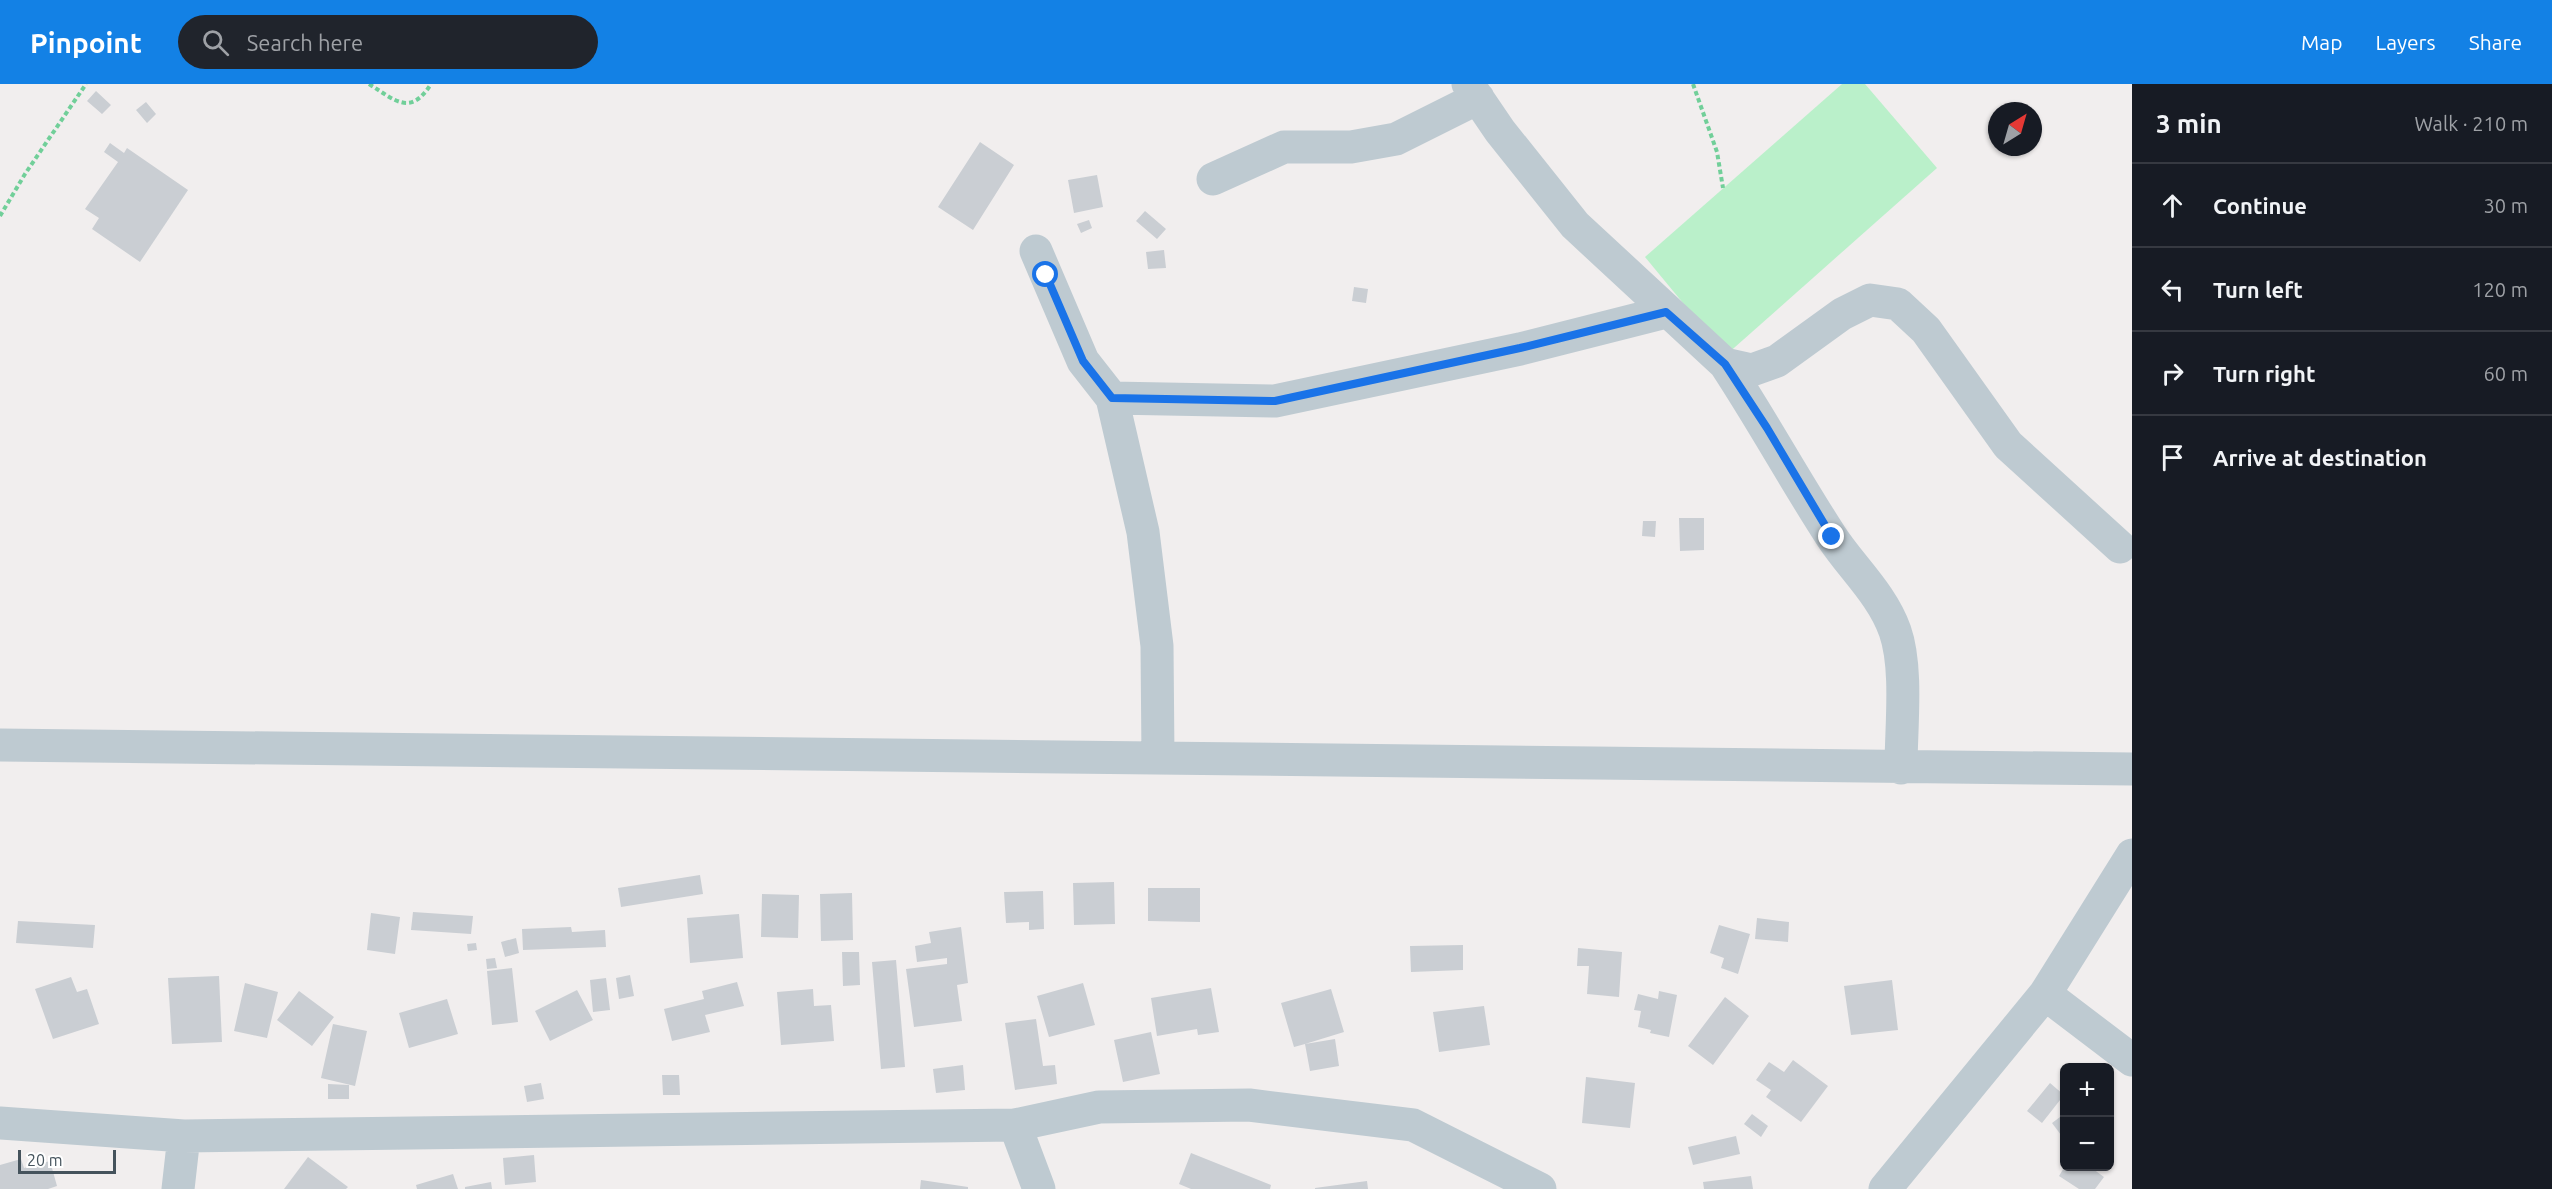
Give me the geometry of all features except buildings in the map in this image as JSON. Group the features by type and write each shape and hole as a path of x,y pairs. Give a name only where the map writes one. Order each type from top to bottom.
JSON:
{"street":[{"path":"1213,179 1284,147 1351,147 1396,139 1473,91 1500,131 1575,225 1666,312 1725,364 1767,428 1832,537 1873,590 1895,630 1901,661 1901,768"},
{"path":"1036,251 1083,361 1112,398 1144,543 1157,646 1158,758"},
{"path":"1725,364 1752,370 1777,361 1842,314 1870,300 1898,304 1926,330 2008,445 2120,547"},
{"path":"1112,398 1275,401 1520,348 1666,312"},
{"path":"0,745 2132,769"},
{"path":"1885,1189 2045,994 2132,855"},
{"path":"2045,994 2132,1060"},
{"path":"0,1123 184,1136 1015,1125 1099,1107 1249,1105 1413,1125 1540,1189"},
{"path":"1015,1125 1039,1189"},
{"path":"178,1189 184,1136"}],"path":[{"path":"0,216 25,174 86,84"},
{"path":"369,84 402,104 415,102 422,98 431,84"},
{"path":"1694,84 1717,152 1723,188"}],"green space":[{"path":"1842,84 1865,84 1937,168 1726,355 1645,257"}],"route":[{"path":"1046,275 1083,361 1112,398 1275,401 1520,348 1666,312 1725,364 1767,428 1832,537"}]}
